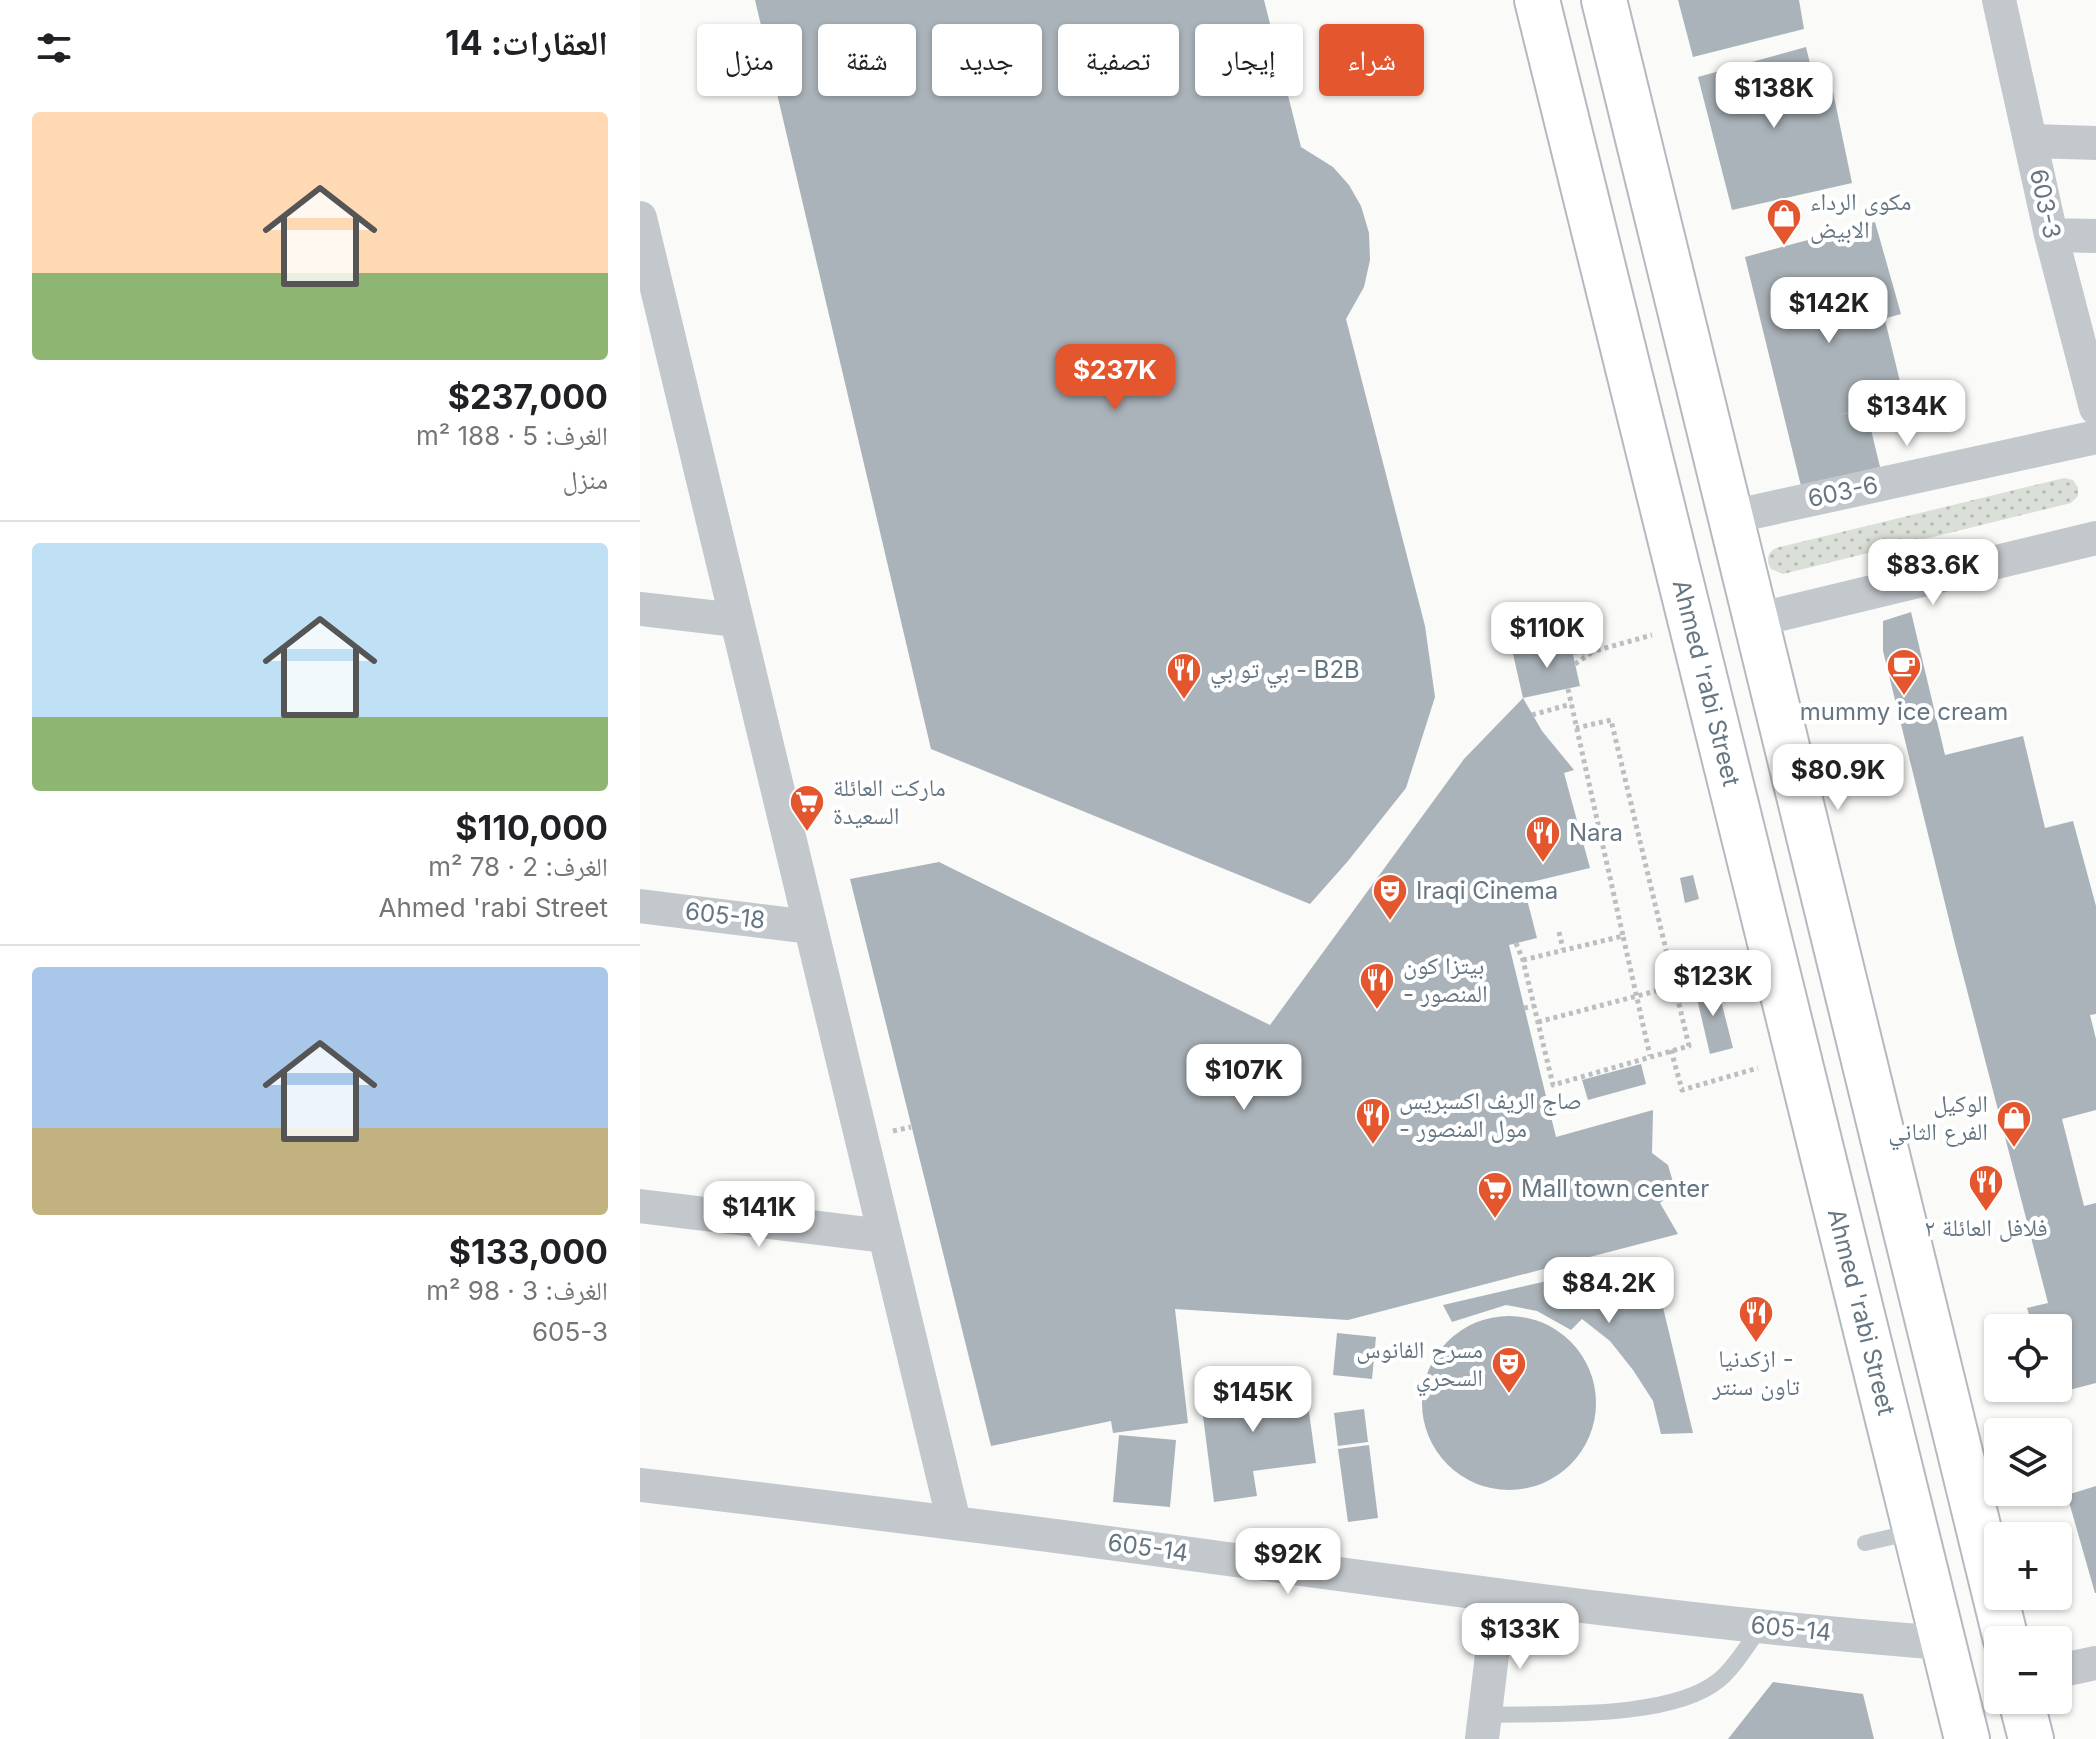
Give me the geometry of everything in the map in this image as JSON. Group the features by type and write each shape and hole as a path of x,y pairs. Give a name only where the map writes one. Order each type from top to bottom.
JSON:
{"main road":[{"name":"Ahmed 'rabi Street","path":"1537,0 1967,1739"},
{"path":"1604,0 2003,1626"},
{"path":"2025,1714 2031,1739"}],"street":[{"name":"603-3","path":"1999,0 2051,235 2096,408"},
{"path":"2032,141 2096,143"},
{"path":"640,218 652,318 736,620 954,1522"},
{"path":"2051,235 2096,236"},
{"name":"603-6","path":"1731,517 2096,437"},
{"path":"1756,620 2096,538"},
{"path":"640,609 736,620"},
{"name":"605-18","path":"640,906 810,927"},
{"path":"640,1206 884,1236"},
{"name":"605-14","path":"640,1485 954,1522 1499,1596 1761,1627 1943,1643"},
{"path":"1484,1727 1499,1596"},
{"path":"2072,1668 2096,1663"}],"lane":[{"path":"1865,1543 1915,1532"},
{"path":"1484,1727 1634,1709 1689,1696 1719,1680 1761,1627"}],"path":[{"path":"1573,652 1591,652 1652,635"},
{"path":"1575,664 1591,652"},
{"path":"1568,689 1650,1056"},
{"path":"1532,715 1571,704"},
{"path":"1516,943 1523,960 1553,1085 1689,1046 1611,720 1576,728"},
{"path":"1583,840 1600,835"},
{"path":"1559,932 1563,949"},
{"path":"1523,960 1623,936"},
{"path":"1538,1022 1675,986"},
{"path":"1524,1008 1534,1006"},
{"path":"1534,1045 1542,1043"},
{"path":"1671,1050 1682,1090 1758,1068"}],"shaded area":[{"path":"2064,478 2073,480 2078,488 2078,496 2071,503 1783,574 1771,569 1768,563 1769,555 1776,548"}],"building":[{"path":"755,0 1264,0 1270,24 1195,24 1195,96 1288,96 1301,147 1333,167 1349,185 1361,206 1369,233 1370,260 1364,287 1346,319 1425,626 1435,697 1406,788 1310,904 931,749 778,96 802,96 802,24 761,24"},
{"path":"1678,0 1799,0 1804,29 1693,57"},
{"path":"1806,47 1818,96 1833,92 1852,183 1732,210 1698,77"},
{"path":"1875,222 1901,314 1843,330 1885,320 1904,398 1839,415 1866,409 1880,467 1801,486 1745,257"},
{"path":"1911,612 1945,755 2023,736 2045,828 2073,821 2096,906 2096,1014 2090,1015 2096,1039 2096,1110 2062,1119 2084,1206 2096,1203 2096,1383 2072,1389 2072,1314 2029,1314 2027,1308 2048,1303 1883,651 1883,621"},
{"path":"1570,641 1580,686 1523,698 1513,654"},
{"path":"1523,698 1542,731 1574,770 1564,773 1590,868 1523,884 1537,938 1509,945 1556,1137 1653,1110 1652,1153 1668,1165 1673,1182 1666,1198 1660,1203 1678,1234 1348,1320 1175,1309 1188,1423 1113,1433 1111,1421 991,1446 850,879 939,862 1270,1025 1464,759"},
{"path":"1693,875 1699,899 1685,903 1680,878"},
{"path":"1716,981 1733,1048 1710,1054 1694,986"},
{"path":"1641,1064 1646,1084 1588,1100 1582,1080"},
{"path":"1651,1257 1693,1433 1661,1434 1653,1401 1633,1370 1610,1341 1582,1319 1571,1330 1537,1311 1506,1305 1452,1322 1443,1305"},
{"name":"مسرح الفانوس السحري","path":"1509,1316 1542,1322 1571,1341 1590,1370 1596,1403 1590,1436 1571,1465 1542,1484 1509,1490 1476,1484 1447,1465 1428,1436 1422,1403 1428,1370 1447,1341 1476,1322"},
{"path":"1337,1333 1376,1337 1372,1379 1333,1375"},
{"path":"1225,1373 1227,1393 1305,1383 1316,1463 1253,1471 1257,1496 1214,1502 1198,1377"},
{"path":"1364,1409 1368,1442 1338,1446 1334,1413"},
{"path":"1119,1435 1176,1440 1170,1507 1113,1502"},
{"path":"1369,1445 1378,1518 1348,1522 1338,1449"},
{"path":"2096,1486 2096,1593 2070,1506 2072,1493"},
{"path":"1773,1682 1863,1694 1874,1739 1728,1739"}],"place":[{"name":"مكوى الرداء الابيض","path":"1784,247"},
{"name":"mummy ice cream","path":"1904,697"},
{"name":"بي تو بي - B2B","path":"1184,701"},
{"name":"ماركت العائلة السعيدة","path":"807,833"},
{"name":"Nara","path":"1543,864"},
{"name":"Iraqi Cinema","path":"1390,922"},
{"name":"بيتزا كون - المنصور","path":"1377,1011"},
{"name":"صاج الريف اكسبريس - مول المنصور","path":"1373,1146"},
{"name":"الوكيل الفرع الثاني","path":"2014,1149"},
{"name":"فلافل العائلة ٢","path":"1986,1213"},
{"name":"Mall town center","path":"1495,1220"},
{"name":"ازكدنيا - تاون سنتر","path":"1756,1344"},
{"name":"مسرح الفانوس السحري","path":"1509,1395"}]}
